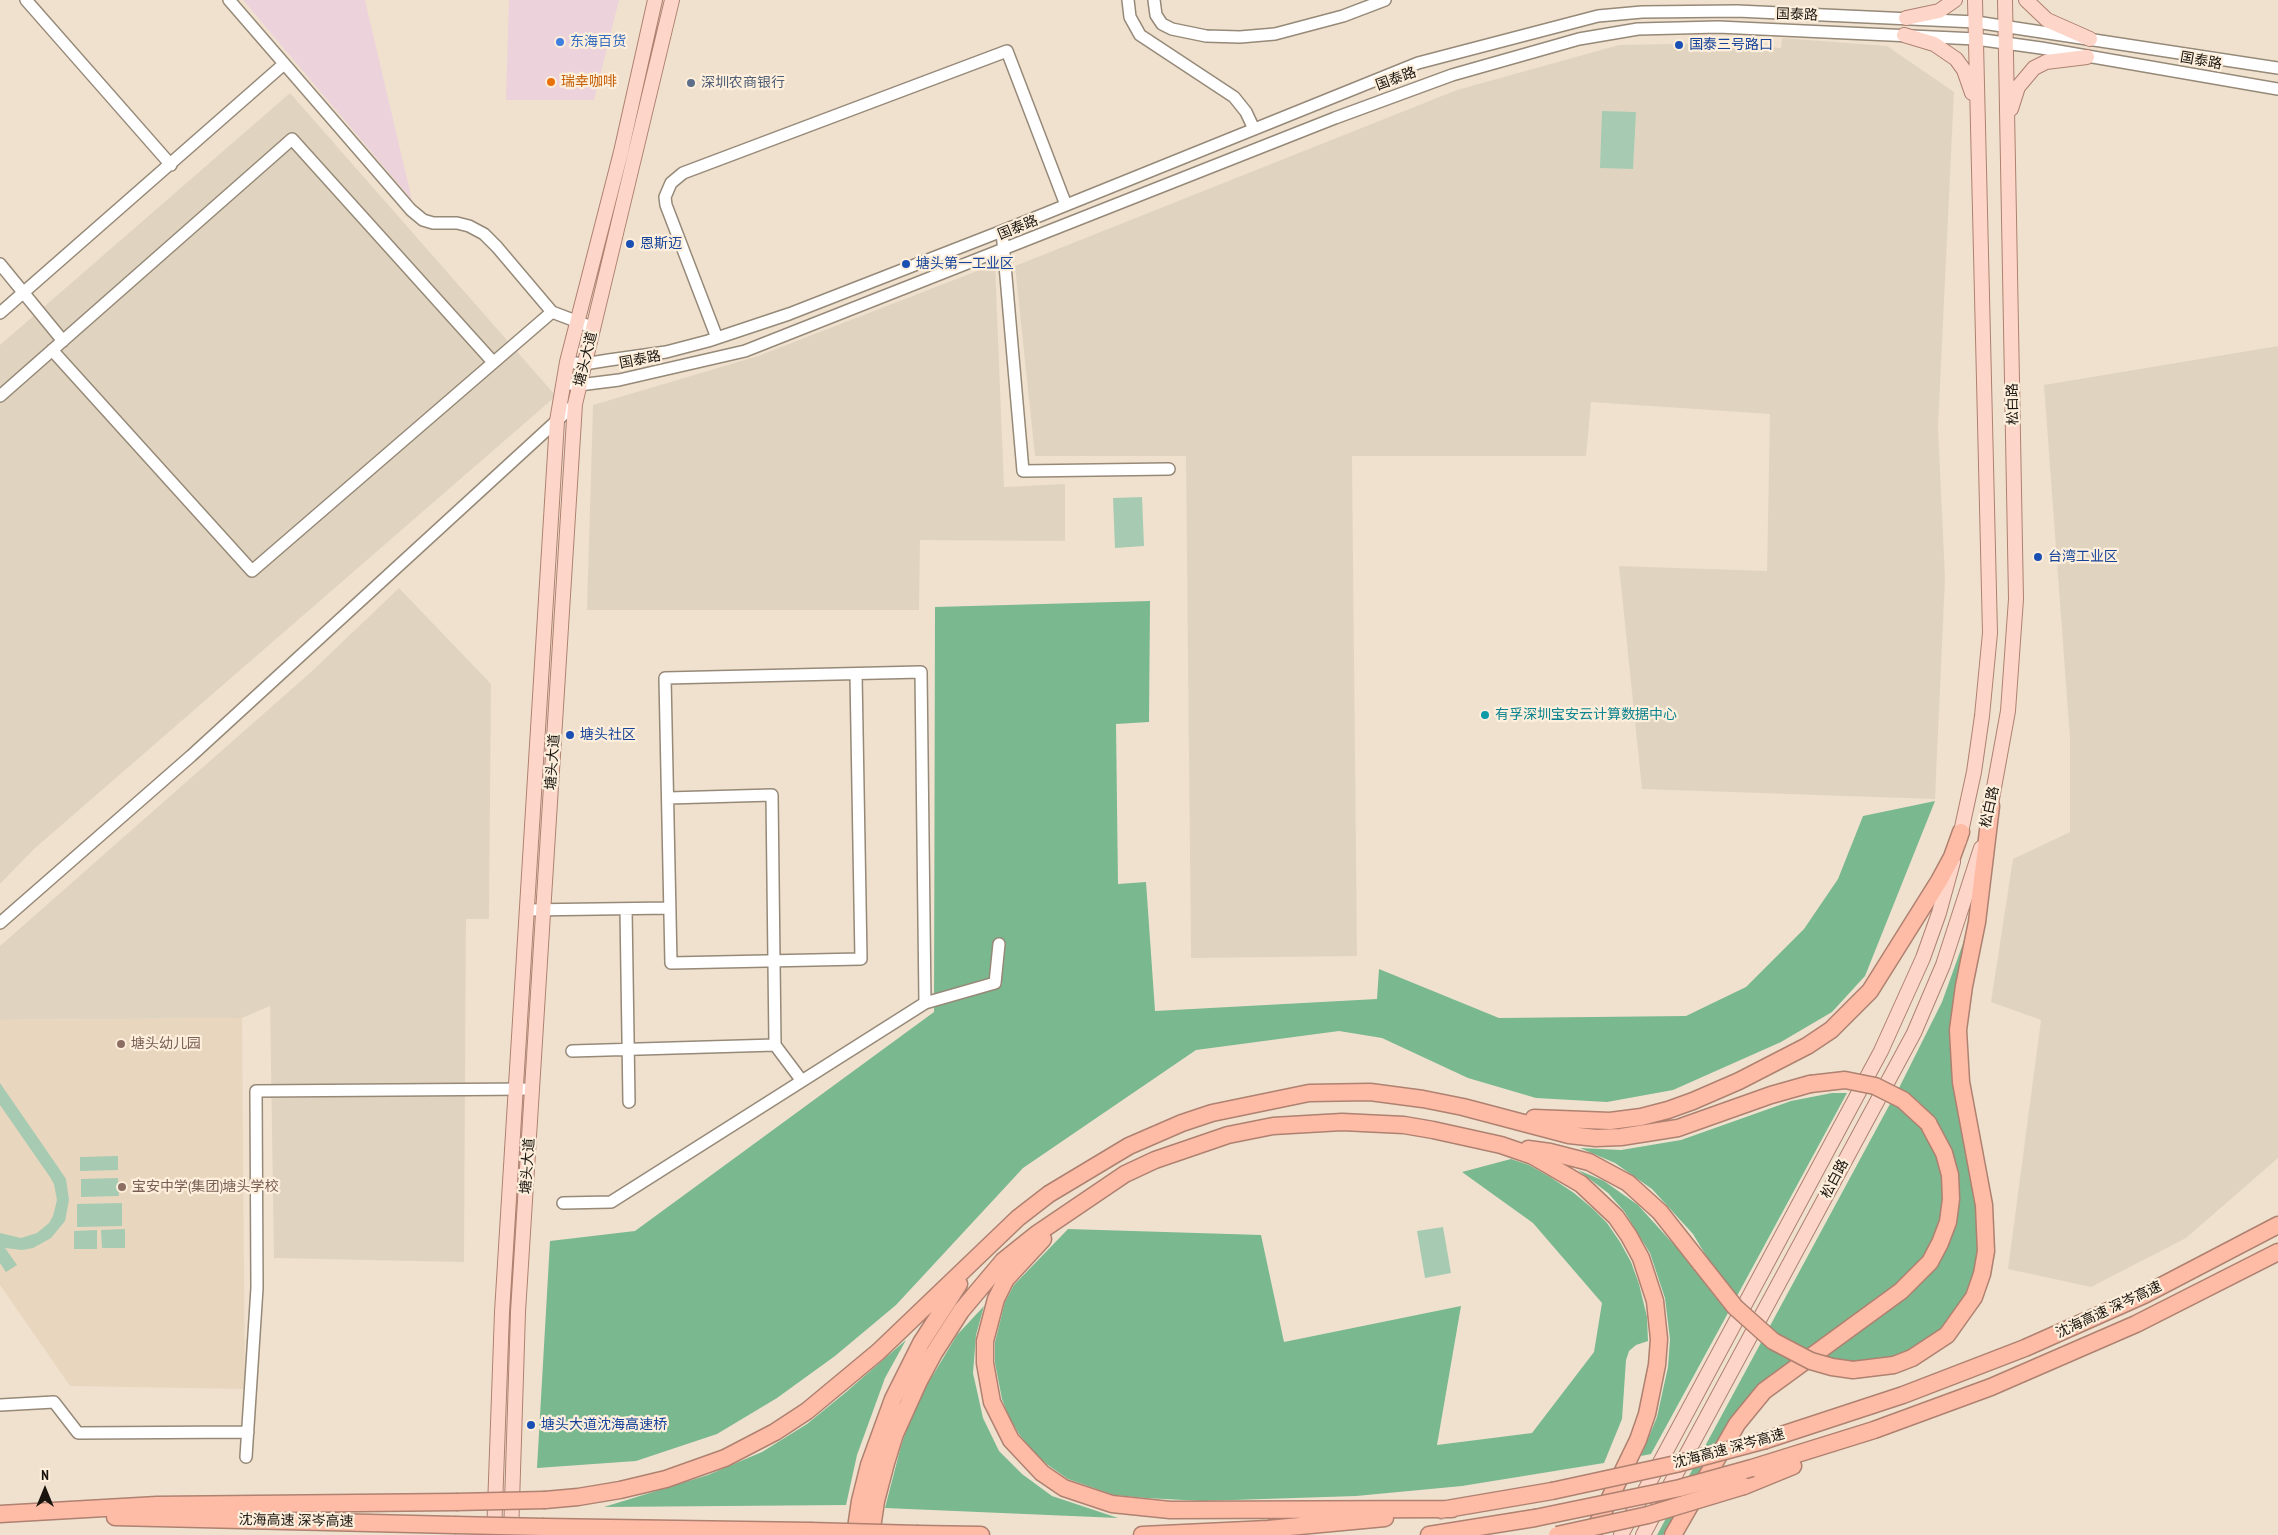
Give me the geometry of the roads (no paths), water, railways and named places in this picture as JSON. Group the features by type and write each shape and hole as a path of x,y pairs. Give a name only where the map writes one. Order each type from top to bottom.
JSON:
{"highway":[{"path":"871,1535 876,1501 895,1434 907,1405 934,1353 961,1311 1003,1261 1064,1215 1126,1174 1155,1160 1203,1142 1273,1126 1342,1122 1404,1125 1501,1145 1563,1155 1588,1162 1610,1172 1645,1197 1673,1228 1735,1307 1773,1341 1791,1352 1810,1361 1853,1370 1894,1365 1912,1358 1947,1335 1974,1297 1982,1274 1986,1251 1984,1205 1961,1082 1958,1030 1964,986 1977,922 1991,806"},
{"path":"1506,1117 1585,1122 1641,1117 1693,1101 1769,1066 1807,1046 1844,1018 1870,991 1939,881 1952,857 1961,832"},
{"path":"0,1514 158,1505 456,1502 578,1498 666,1479 700,1468 751,1446 807,1411 878,1352 1018,1218 1049,1194 1129,1146 1182,1123 1212,1113 1293,1095 1348,1091 1423,1099 1506,1117 1569,1135 1596,1138 1630,1136 1678,1128 1771,1095 1810,1084 1845,1080 1875,1086 1903,1100 1928,1123 1944,1153 1950,1175 1951,1199 1948,1222 1930,1262 1901,1291 1764,1391 1737,1424 1673,1535"},
{"path":"1501,1145 1533,1156 1556,1168 1581,1184 1616,1217 1637,1251 1655,1300 1659,1339 1654,1388 1638,1440 1592,1535"},
{"path":"1064,1215 1006,1279 996,1298 985,1341 985,1364 988,1384 1000,1421 1010,1440 1042,1473 1064,1488 1087,1497 1112,1504 1146,1508 1202,1510 1452,1509"},
{"name":"沈海高速 深岑高速","path":"1142,1535 1268,1529 1452,1509 1552,1492 1676,1464 1766,1440 1903,1395 2025,1348 2144,1295 2278,1225"},
{"name":"沈海高速 深岑高速","path":"1429,1535 1536,1518 1680,1488 1874,1430 1947,1404 2052,1361 2196,1295 2278,1252"},
{"path":"855,1535 860,1501 869,1465 892,1399 921,1343 975,1260"},
{"path":"1556,1535 1664,1511 1744,1486 1874,1430"},
{"name":"沈海高速 深岑高速","path":"0,1514 981,1535"}],"main road":[{"name":"塘头大道","path":"494,1535 497,1406 557,421 567,362 621,152 655,0"},
{"name":"塘头大道","path":"511,1535 514,1388 575,404 672,0"},
{"path":"1906,18 1939,11 1955,0"},
{"name":"松白路","path":"1620,1535 1881,1051 1923,958 1939,913 1961,832 1974,772 1982,716 1990,633 1976,112 1975,0"},
{"name":"松白路","path":"1643,1535 1914,1033 1930,998 1956,928 1991,806 2008,711 2016,599 2005,0"},
{"path":"2026,0 2047,20 2090,39"},
{"path":"1904,35 1934,44 1956,59 1970,83 1976,112"},
{"path":"2006,129 2018,87 2034,68 2046,62 2087,57"}],"street":[{"path":"26,0 171,165"},
{"path":"229,0 411,210 423,220 433,223 457,223 484,234 498,247 552,312 594,328"},
{"path":"1128,0 1130,17 1140,34 1234,97 1246,112 1254,129"},
{"path":"1154,0 1156,15 1162,24 1172,29 1206,36 1240,37 1275,34 1292,30 1343,16 1385,0"},
{"path":"1642,12 1646,0"},
{"name":"国泰路","path":"567,362 584,364 666,352 717,338 789,314 1002,231 1418,63 1598,16 1642,12 1737,11 1976,22 2006,25 2278,68"},
{"name":"国泰路","path":"563,383 579,385 619,380 745,351 1335,118 1443,78 1579,39 1638,29 1718,27 1976,39 2006,42 2278,89"},
{"path":"717,338 666,205 666,197 671,183 683,173 1007,51 1066,205"},
{"path":"0,313 284,64"},
{"path":"0,396 292,138 494,362"},
{"path":"1002,231 1023,470 1169,469"},
{"path":"0,264 62,341"},
{"path":"52,350 252,571 552,312"},
{"path":"0,923 190,756 575,404"},
{"path":"856,674 861,959 671,963 666,678 921,672 925,1003"},
{"path":"668,798 772,795 775,1045 802,1081"},
{"path":"527,910 670,908"},
{"path":"626,909 629,1102"},
{"path":"563,1203 611,1202 925,1003 995,983 999,944"},
{"path":"572,1051 775,1045"},
{"path":"246,1457 257,1288 256,1091 532,1089"},
{"path":"0,1405 54,1402 78,1432 248,1432"}],"place":[{"name":"东海百货","path":"560,42"},
{"name":"国泰三号路口","path":"1679,45"},
{"name":"瑞幸咖啡","path":"551,82"},
{"name":"深圳农商银行","path":"691,83"},
{"name":"恩斯迈","path":"630,244"},
{"name":"塘头第一工业区","path":"906,264"},
{"name":"台湾工业区","path":"2038,557"},
{"name":"有孚深圳宝安云计算数据中心","path":"1485,715"},
{"name":"塘头社区","path":"570,735"},
{"name":"塘头幼儿园","path":"121,1044"},
{"name":"宝安中学(集团)塘头学校","path":"122,1187"},
{"name":"塘头大道沈海高速桥","path":"531,1425"}]}
